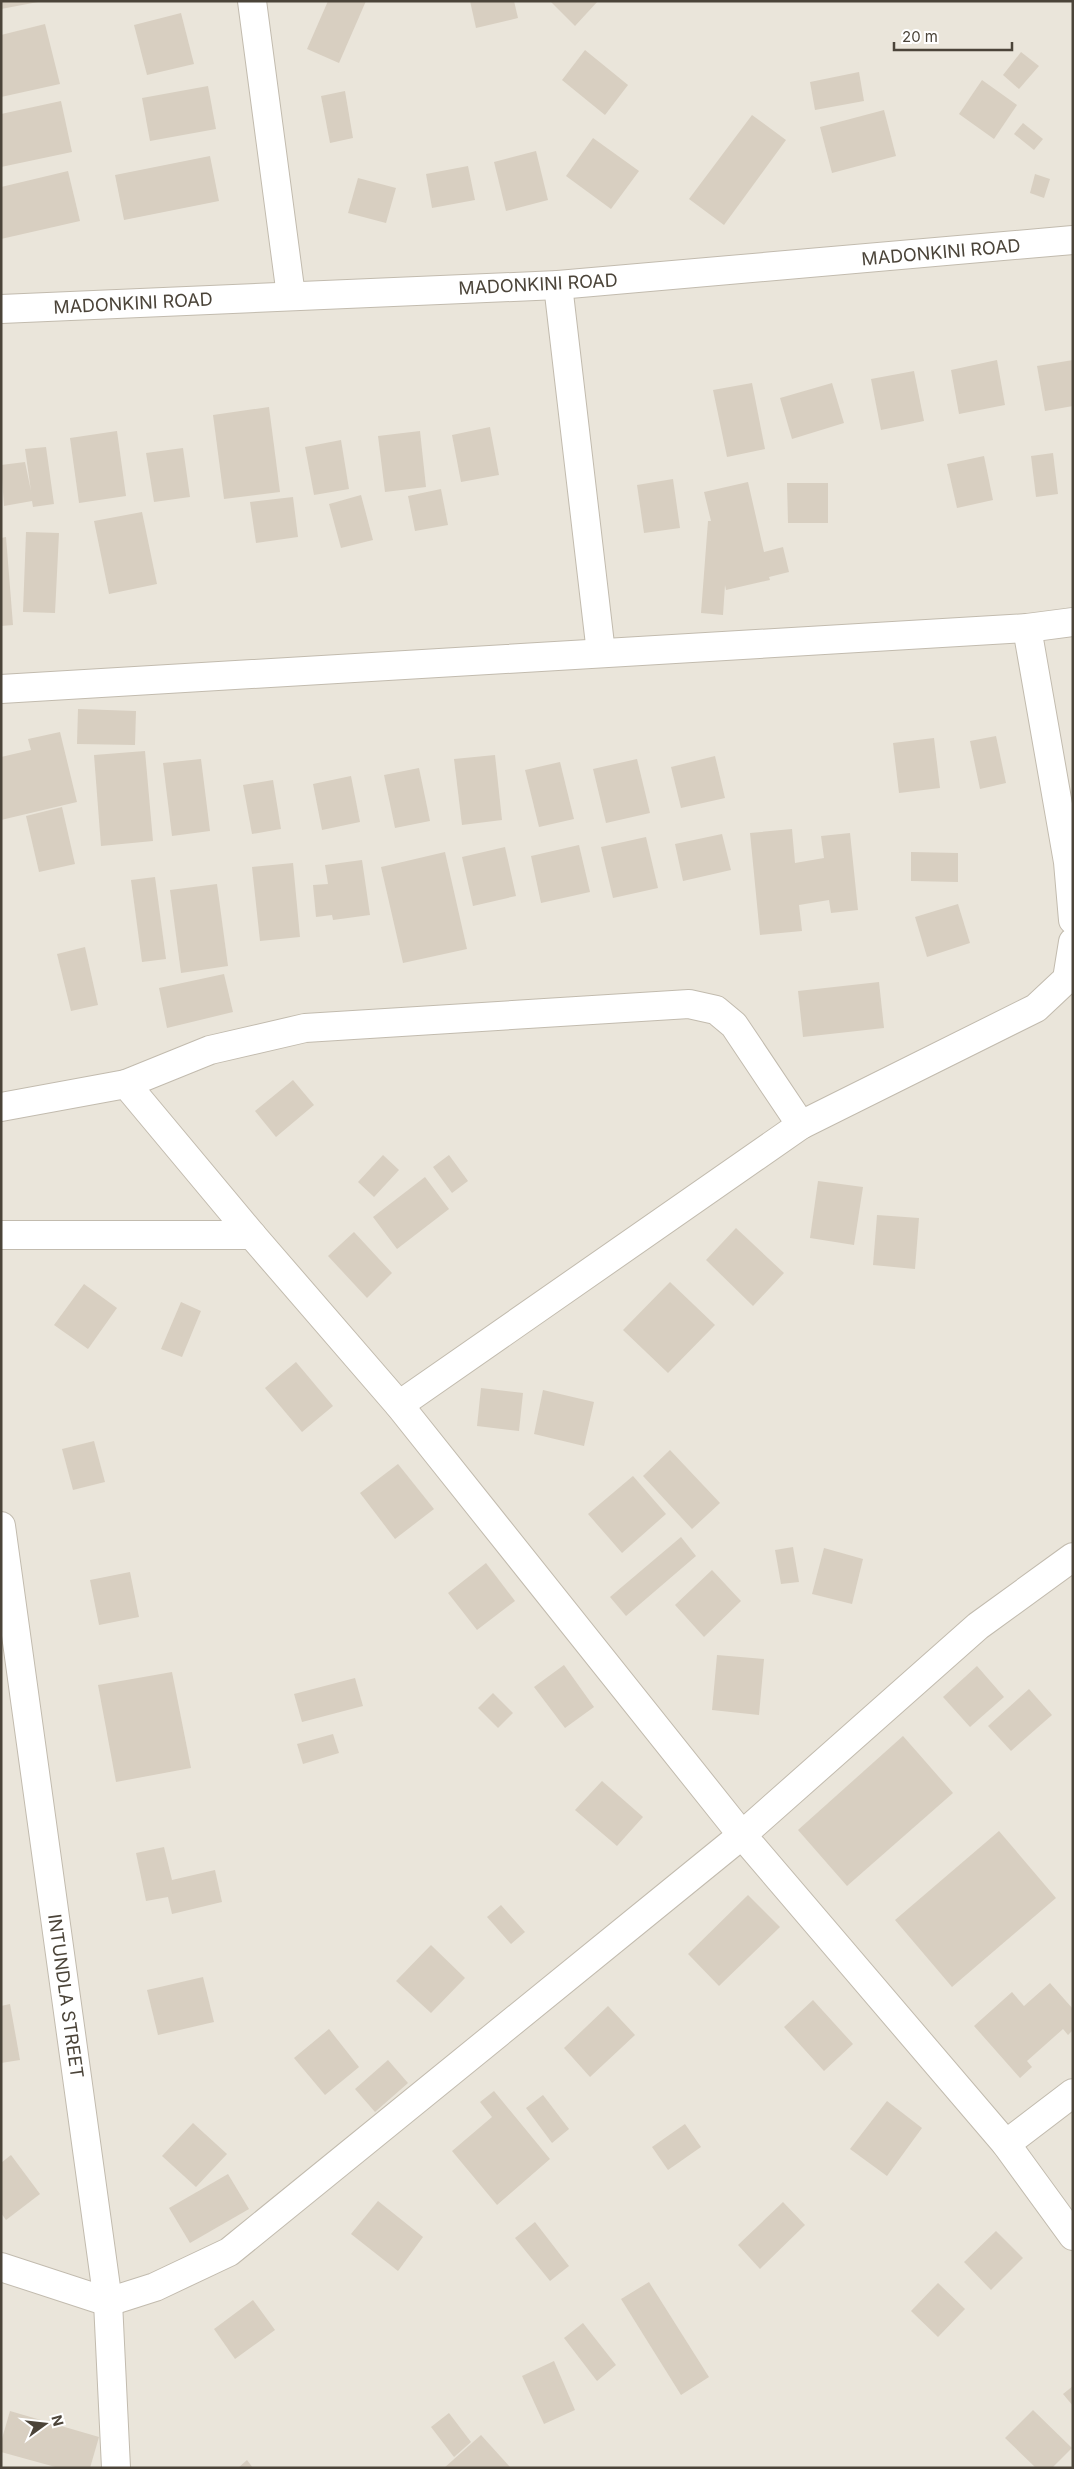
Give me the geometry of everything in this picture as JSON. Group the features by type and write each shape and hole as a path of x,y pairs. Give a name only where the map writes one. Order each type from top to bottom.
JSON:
{"street":[{"path":"252,1 292,296"},
{"name":"MADONKINI ROAD","path":"1,309 558,285 1073,240"},
{"path":"558,285 601,653"},
{"path":"1,689 1027,628 1073,622"},
{"path":"1027,628 1068,862 1073,920"},
{"path":"399,1405 801,1125 1036,1008 1067,979 1073,942"},
{"path":"1,1107 126,1084 210,1050 305,1028 689,1004 716,1010 734,1025 801,1125"},
{"path":"126,1084 252,1235 399,1405 742,1836 1006,2144 1073,2236"},
{"path":"1,1235 252,1235"},
{"name":"INTUNDLA STREET","path":"1,1526 108,2302 116,2468"},
{"path":"1,2266 108,2302 155,2287 229,2252 742,1836 978,1626 1073,1557"},
{"path":"1006,2144 1073,2093"}],"shaded area":[{"path":"1,1 1073,1 1073,2468 1,2468"}],"building":[{"path":"1,1 38,1 38,2 1,9"},
{"path":"328,1 366,1 339,63 307,49"},
{"path":"470,1 514,1 518,18 476,28"},
{"path":"550,1 598,1 575,26"},
{"path":"181,13 194,64 147,75 134,25"},
{"path":"45,24 60,84 1,97 1,35"},
{"path":"585,50 628,85 605,115 562,80"},
{"path":"1021,52 1039,66 1019,89 1003,75"},
{"path":"859,72 864,101 815,110 810,82"},
{"path":"982,80 1017,105 994,139 959,114"},
{"path":"208,86 216,129 150,141 142,98"},
{"path":"345,91 353,138 330,143 321,96"},
{"path":"61,101 72,152 1,167 1,114"},
{"path":"884,110 896,156 832,173 820,127"},
{"path":"752,115 786,140 724,225 689,199"},
{"path":"1023,123 1043,139 1034,150 1014,134"},
{"path":"593,138 639,171 611,209 566,176"},
{"path":"536,151 548,200 506,211 494,162"},
{"path":"210,156 219,201 124,220 115,175"},
{"path":"468,166 475,200 432,208 426,174"},
{"path":"68,171 80,221 1,239 1,187"},
{"path":"1035,174 1050,179 1044,198 1030,193"},
{"path":"358,178 396,188 386,223 348,213"},
{"path":"997,360 1005,405 959,414 951,370"},
{"path":"1073,360 1073,406 1045,411 1037,366"},
{"path":"914,371 924,421 881,430 871,379"},
{"path":"752,383 765,449 727,457 713,390"},
{"path":"832,383 844,423 792,439 780,398"},
{"path":"269,407 280,492 224,499 213,415"},
{"path":"490,427 499,475 461,482 452,435"},
{"path":"117,431 126,496 79,503 70,438"},
{"path":"420,431 426,487 385,492 378,436"},
{"path":"341,440 349,489 314,495 305,447"},
{"path":"46,447 54,504 33,507 32,501 4,506 1,465 25,462 31,491 25,449"},
{"path":"183,448 190,497 154,502 146,453"},
{"path":"1053,453 1058,494 1036,497 1031,456"},
{"path":"984,456 993,500 957,508 947,464"},
{"path":"673,479 680,528 644,533 637,485"},
{"path":"748,482 764,552 783,547 789,572 769,577 770,580 726,590 725,585 723,615 701,613 708,521 711,521 704,492"},
{"path":"787,483 828,483 828,523 788,523"},
{"path":"441,489 448,525 415,531 408,496"},
{"path":"361,495 373,540 341,548 329,504"},
{"path":"293,497 298,537 256,543 250,502"},
{"path":"142,512 157,584 109,594 94,521"},
{"path":"26,532 59,533 55,613 23,612"},
{"path":"6,537 13,625 1,626 1,538"},
{"path":"78,709 136,711 135,745 77,744"},
{"path":"60,732 77,802 1,820 1,757 31,750 28,739"},
{"path":"996,736 1006,783 980,789 970,741"},
{"path":"934,738 940,788 899,793 893,743"},
{"path":"145,751 153,841 101,846 94,755"},
{"path":"495,755 502,820 462,825 454,759"},
{"path":"715,756 725,798 681,808 671,767"},
{"path":"201,759 210,831 172,836 163,763"},
{"path":"637,759 650,813 606,823 593,769"},
{"path":"560,762 574,819 539,827 525,770"},
{"path":"419,768 430,821 395,828 384,775"},
{"path":"351,776 360,822 322,830 313,784"},
{"path":"273,780 281,829 252,834 243,785"},
{"path":"62,807 75,864 39,872 26,816"},
{"path":"792,829 795,863 824,858 821,836 850,833 858,910 831,913 829,900 799,905 802,931 760,935 750,833"},
{"path":"722,834 731,870 683,881 675,844"},
{"path":"646,837 658,888 613,898 601,847"},
{"path":"579,845 590,892 541,903 531,856"},
{"path":"505,847 516,896 473,906 462,857"},
{"path":"445,852 467,949 403,963 381,867"},
{"path":"911,852 958,853 958,882 911,881"},
{"path":"362,860 370,915 333,920 332,915 316,917 313,885 328,884 325,865"},
{"path":"293,863 300,937 260,941 252,867"},
{"path":"155,877 166,959 142,962 131,880"},
{"path":"217,884 228,966 181,973 170,890"},
{"path":"958,904 970,943 927,957 915,917"},
{"path":"85,947 98,1005 71,1011 57,954"},
{"path":"224,974 233,1012 167,1028 159,988"},
{"path":"879,982 884,1028 803,1037 798,991"},
{"path":"293,1080 314,1105 276,1137 255,1111"},
{"path":"383,1155 399,1170 374,1197 358,1182"},
{"path":"449,1155 468,1181 452,1193 433,1167"},
{"path":"425,1177 449,1209 397,1249 373,1217"},
{"path":"818,1181 863,1187 854,1245 810,1238"},
{"path":"877,1215 919,1218 915,1269 873,1265"},
{"path":"736,1228 784,1273 753,1306 706,1260"},
{"path":"354,1232 392,1273 367,1298 328,1256"},
{"path":"670,1282 715,1325 668,1373 623,1330"},
{"path":"84,1284 117,1308 88,1349 54,1325"},
{"path":"181,1302 201,1311 182,1357 161,1349"},
{"path":"296,1362 333,1406 302,1432 265,1388"},
{"path":"481,1388 523,1393 519,1431 477,1426"},
{"path":"543,1390 594,1402 584,1446 534,1434"},
{"path":"94,1441 105,1482 73,1490 62,1449"},
{"path":"670,1450 720,1503 692,1529 643,1476"},
{"path":"398,1464 434,1509 395,1539 360,1493"},
{"path":"633,1476 666,1514 622,1553 588,1514"},
{"path":"681,1537 696,1556 626,1616 610,1597"},
{"path":"793,1547 799,1582 781,1584 775,1550"},
{"path":"824,1548 863,1559 852,1604 812,1594"},
{"path":"486,1563 515,1601 477,1630 448,1593"},
{"path":"712,1570 741,1601 704,1637 675,1605"},
{"path":"130,1572 139,1617 99,1625 90,1580"},
{"path":"717,1655 764,1659 759,1715 712,1710"},
{"path":"564,1665 594,1707 565,1728 534,1687"},
{"path":"977,1666 1004,1697 970,1727 943,1697"},
{"path":"172,1672 191,1768 116,1782 98,1685"},
{"path":"355,1678 363,1706 302,1722 294,1694"},
{"path":"1029,1689 1052,1715 1011,1751 988,1726"},
{"path":"493,1693 513,1713 498,1728 478,1708"},
{"path":"333,1734 339,1753 303,1764 297,1744"},
{"path":"903,1736 953,1793 847,1886 798,1830"},
{"path":"602,1781 643,1817 617,1846 575,1810"},
{"path":"999,1831 1056,1898 952,1987 895,1920"},
{"path":"164,1847 172,1880 215,1870 222,1902 172,1914 168,1897 146,1901 136,1853"},
{"path":"748,1895 780,1927 719,1986 688,1954"},
{"path":"501,1905 525,1932 511,1944 487,1917"},
{"path":"431,1945 465,1978 431,2013 396,1981"},
{"path":"203,1977 214,2022 158,2035 147,1990"},
{"path":"1050,1983 1073,2009 1073,2030 1068,2035 1063,2029 1027,2061 1032,2067 1020,2078 974,2026 1012,1992 1024,2006"},
{"path":"813,2000 853,2044 824,2071 784,2027"},
{"path":"10,2004 20,2060 1,2063 1,2006"},
{"path":"608,2006 635,2035 590,2077 564,2048"},
{"path":"329,2029 359,2067 325,2095 294,2058"},
{"path":"388,2060 408,2083 375,2112 355,2089"},
{"path":"494,2091 550,2159 497,2205 452,2151 492,2117 480,2102"},
{"path":"543,2095 569,2129 552,2143 526,2108"},
{"path":"887,2101 922,2128 887,2176 850,2149"},
{"path":"193,2123 227,2154 196,2187 162,2156"},
{"path":"685,2124 701,2147 668,2170 652,2147"},
{"path":"11,2155 40,2194 6,2220 1,2213 1,2163"},
{"path":"228,2174 249,2209 190,2243 169,2208"},
{"path":"378,2201 423,2237 398,2271 351,2234"},
{"path":"783,2202 805,2225 760,2269 738,2245"},
{"path":"535,2222 569,2266 550,2281 515,2238"},
{"path":"996,2231 1023,2258 991,2290 964,2262"},
{"path":"649,2282 709,2377 681,2395 621,2299"},
{"path":"938,2283 965,2309 938,2337 911,2311"},
{"path":"253,2300 275,2330 235,2359 214,2329"},
{"path":"583,2323 616,2365 597,2381 564,2338"},
{"path":"554,2361 575,2410 544,2424 522,2376"},
{"path":"1073,2386 1073,2406 1063,2394"},
{"path":"1033,2410 1072,2448 1052,2468 1036,2468 1005,2438"},
{"path":"10,2411 99,2437 90,2468 59,2468 1,2452 1,2442"},
{"path":"449,2413 471,2442 454,2457 431,2427"},
{"path":"481,2435 511,2468 444,2468"},
{"path":"247,2460 253,2468 238,2468"}]}
